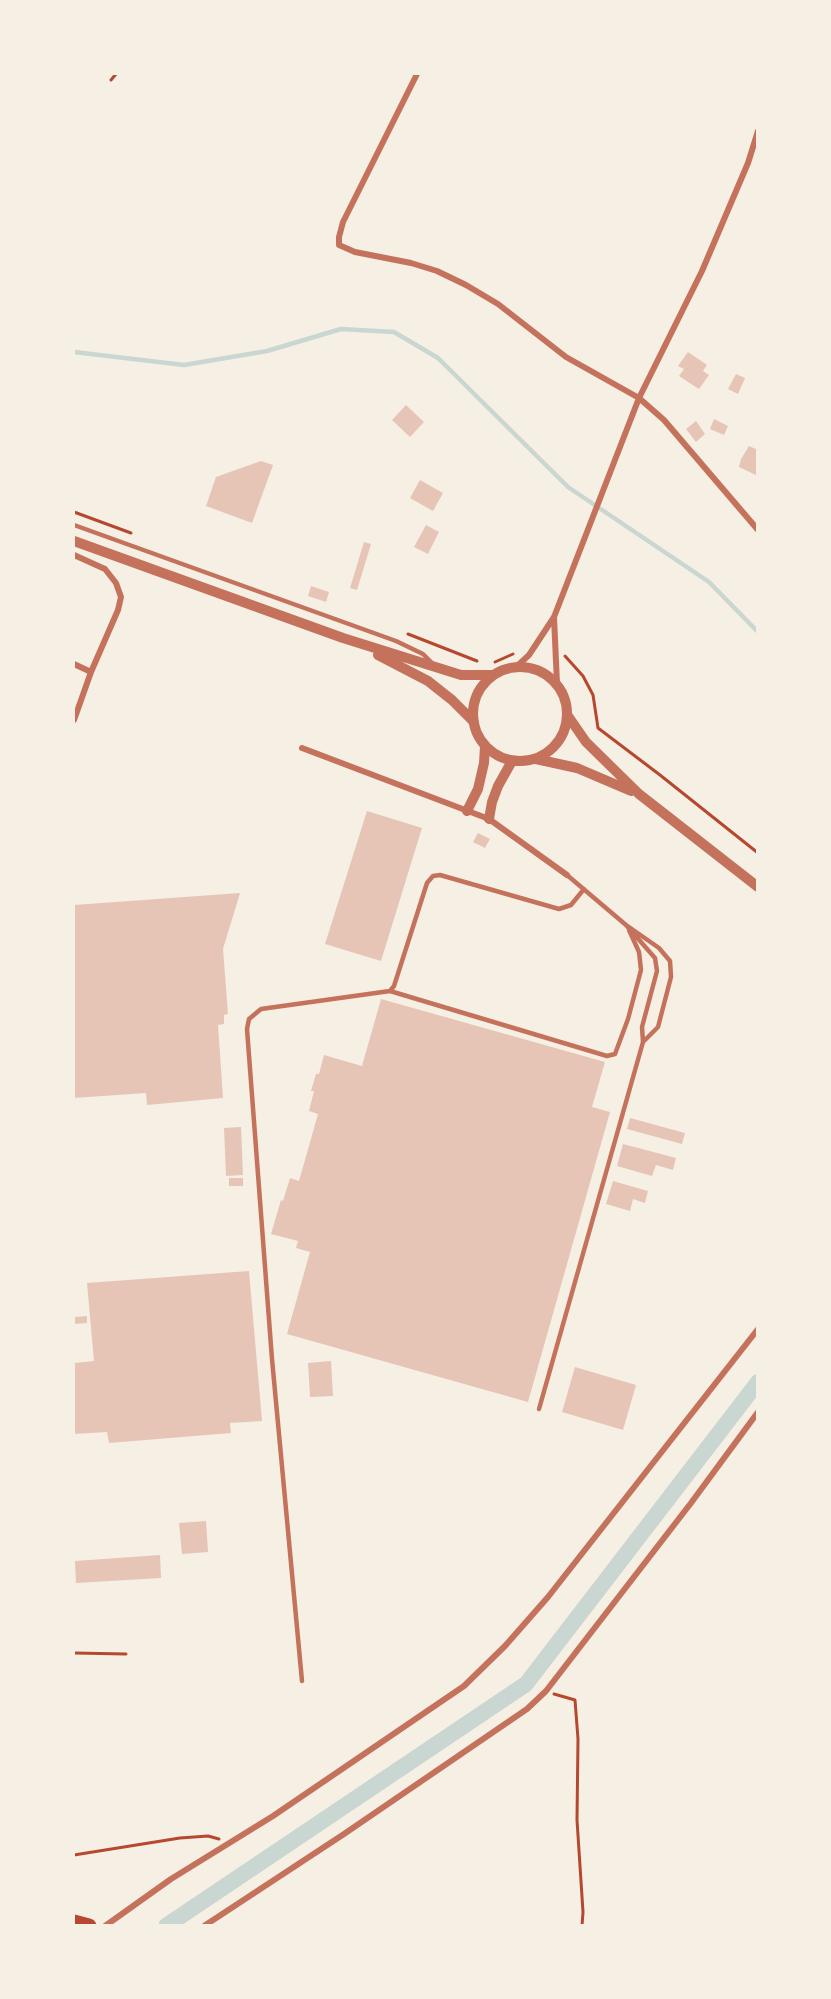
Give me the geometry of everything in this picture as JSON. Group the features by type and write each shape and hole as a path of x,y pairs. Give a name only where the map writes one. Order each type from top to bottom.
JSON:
{"highway":[{"path":"74,1922 88,1925"}],"street":[{"path":"417,74 343,222 339,245 355,252 411,262 466,285 498,304 566,357 639,398 664,420 758,530"},
{"path":"74,541 343,638 461,675 494,675 516,667 529,655 554,617 639,398 702,271 748,164 758,131"},
{"path":"74,555 105,569 116,583 121,597 118,610 91,672 74,720"},
{"path":"554,617 557,684"},
{"path":"343,638 428,681 474,722"},
{"path":"74,664 91,672"},
{"path":"494,675 484,684 473,708 478,735 485,746 497,755 512,761 524,762 536,759 555,747 566,727 568,716 566,699 557,684 550,678 534,669 516,667"},
{"path":"568,716 586,742 639,794 758,887"},
{"path":"467,811 478,789 485,746"},
{"path":"302,748 489,819 567,875"},
{"path":"536,759 577,768 639,794"},
{"path":"489,819 498,786 512,761"},
{"path":"105,1926 171,1879 232,1842 464,1686 497,1654 548,1597 758,1329"},
{"path":"204,1926 527,1709 546,1691 758,1412"}],"lane":[{"path":"74,525 396,641 423,654 435,666"},
{"path":"390,991 394,986 427,883 433,876 440,875 559,909 571,905 584,889"},
{"path":"567,875 626,925 659,948 670,961 671,977 658,1027 643,1042"},
{"path":"302,1681 272,1359 247,1029 249,1019 261,1009 390,991 608,1056 615,1054 628,1019 641,970 639,952 626,925"},
{"path":"539,1408 643,1042 642,1027 657,971 655,958 626,925"}],"path":[{"path":"111,80 116,74"},
{"path":"74,1653 126,1654"},
{"path":"546,1691 565,1699 575,1700 579,1739 577,1820 582,1926"},
{"path":"74,1855 180,1838 208,1836 232,1842"}],"building":[{"path":"688,352 707,365 703,371 709,375 699,389 679,376 684,369 678,366"},
{"path":"736,374 745,378 738,394 728,389"},
{"path":"406,405 424,422 410,437 392,420"},
{"path":"714,419 728,426 724,435 710,429"},
{"path":"696,421 705,434 696,442 686,429"},
{"path":"749,446 758,450 758,476 739,467"},
{"path":"261,461 273,465 252,523 206,506 216,477"},
{"path":"420,480 443,493 433,511 410,498"},
{"path":"426,525 439,532 428,554 414,547"},
{"path":"364,542 371,544 357,590 350,588"},
{"path":"311,586 329,592 326,602 308,596"},
{"path":"367,811 422,828 381,961 325,944"},
{"path":"478,833 490,839 485,848 473,842"},
{"path":"240,893 223,949 228,1014 224,1015 224,1024 218,1025 223,1098 147,1105 146,1093 74,1098 74,905"},
{"path":"381,999 605,1062 592,1107 610,1112 528,1402 287,1334 310,1252 296,1248 298,1241 271,1234 290,1178 299,1181 318,1114 309,1111 314,1091 311,1091 324,1055 362,1066"},
{"path":"630,1118 685,1133 682,1144 627,1129"},
{"path":"241,1127 243,1175 226,1176 224,1128"},
{"path":"623,1144 676,1158 673,1170 656,1165 652,1176 617,1166"},
{"path":"229,1178 243,1178 243,1186 229,1186"},
{"path":"613,1181 648,1191 645,1203 633,1199 630,1211 606,1204"},
{"path":"249,1271 262,1421 230,1423 231,1433 109,1443 107,1432 74,1434 74,1363 94,1361 87,1283"},
{"path":"87,1316 87,1323 74,1324 74,1317"},
{"path":"331,1361 333,1396 310,1397 308,1363"},
{"path":"575,1367 636,1385 623,1430 562,1412"},
{"path":"206,1521 208,1552 182,1554 179,1523"},
{"path":"160,1555 161,1578 76,1583 75,1561"}],"waterway":[{"path":"74,352 184,365 267,351 341,329 394,332 438,358 568,487 709,582 758,632"},
{"path":"166,1926 526,1684 758,1382"}]}
